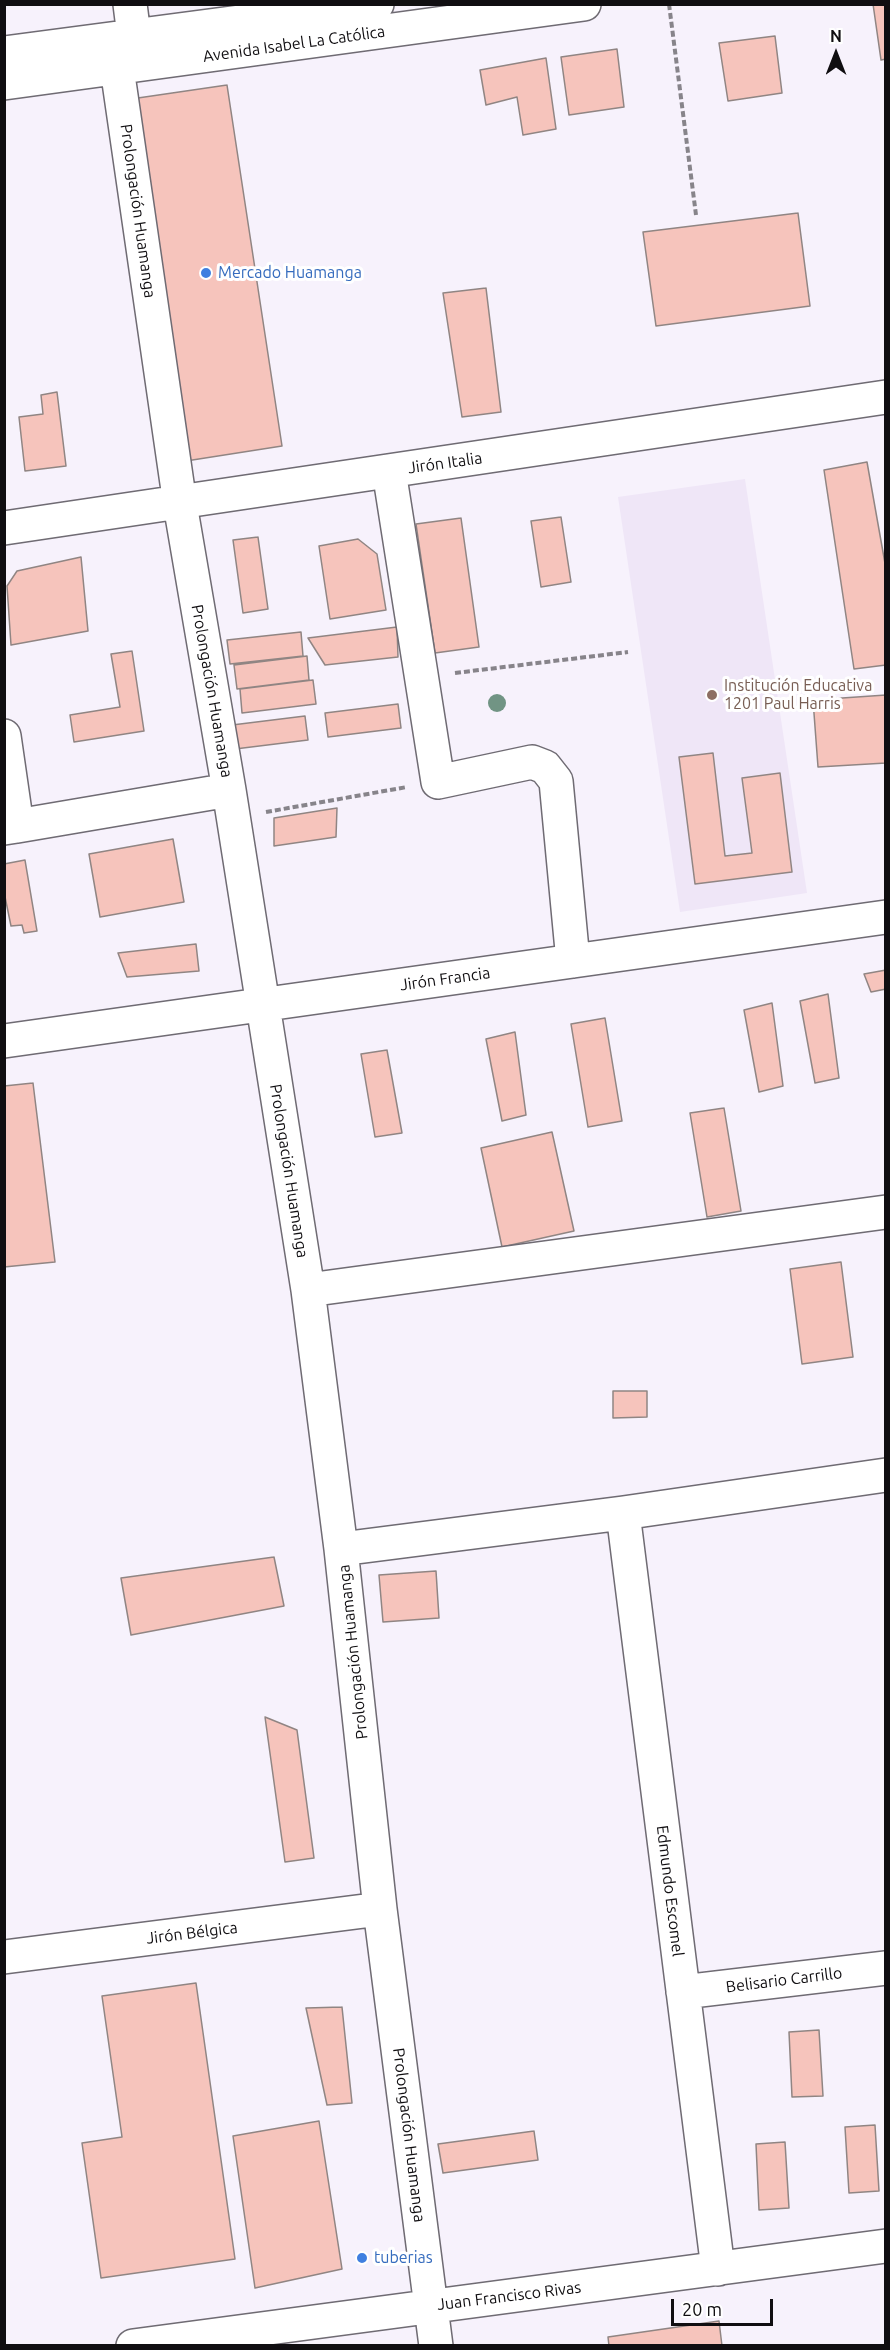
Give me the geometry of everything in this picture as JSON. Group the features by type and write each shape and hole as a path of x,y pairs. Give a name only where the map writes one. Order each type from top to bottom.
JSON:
{"street":[{"name":"Avenida Isabel La Católica","path":"4,83 117,68 201,29 377,4"},
{"name":"Avenida Isabel La Católica","path":"4,53 132,20 201,29 570,5"},
{"path":"117,68 132,20"},
{"name":"Prolongación Huamanga","path":"117,68 180,504 231,804 308,1290 341,1549 380,1909 436,2346"},
{"name":"Jirón Italia","path":"4,528 180,504 885,397"},
{"path":"389,471 438,782 532,762 545,767 556,781 573,961"},
{"path":"5,736 11,827 231,804"},
{"name":"Jirón Francia","path":"4,1041 885,917"},
{"path":"308,1290 885,1212"},
{"path":"341,1549 623,1513 885,1475"},
{"name":"Edmundo Escomel","path":"623,1513 718,2269"},
{"name":"Jirón Bélgica","path":"5,1954 380,1909"},
{"name":"Belisario Carrillo","path":"683,1992 885,1968"},
{"name":"Juan Francisco Rivas","path":"133,2346 885,2246"}],"path":[{"path":"669,4 696,215"},
{"path":"421,677 628,652"},
{"path":"231,804 438,782"}],"shaded area":[{"name":"Institución Educativa 1201 Paul Harris","path":"745,479 807,893 680,912 618,497"}],"building":[{"path":"873,4 886,4 886,59 881,60"},
{"path":"775,36 782,93 728,101 719,43"},
{"path":"617,49 624,107 569,115 561,57"},
{"path":"546,58 556,129 523,135 517,97 486,105 480,70"},
{"name":"Mercado Huamanga","path":"227,85 282,446 186,461 131,99"},
{"path":"798,213 810,306 656,326 643,232"},
{"path":"486,288 501,412 462,417 443,293"},
{"path":"57,392 66,466 25,471 19,417 43,414 41,395"},
{"path":"867,462 886,569 886,665 854,669 824,470"},
{"path":"561,517 571,582 541,587 531,521"},
{"path":"461,518 479,647 435,653 416,524"},
{"path":"258,537 268,609 243,613 233,540"},
{"path":"358,539 377,554 386,610 330,619 319,546"},
{"path":"81,557 88,631 11,645 7,586 17,571"},
{"path":"397,627 398,657 325,665 308,638"},
{"path":"301,632 303,656 230,664 227,640"},
{"path":"132,651 144,731 74,742 70,715 120,707 111,654"},
{"path":"307,656 309,680 237,689 234,665"},
{"path":"313,680 316,704 242,713 240,689"},
{"path":"886,695 886,763 818,767 813,700"},
{"path":"398,704 401,728 328,737 325,713"},
{"path":"305,716 308,740 235,749 232,725"},
{"path":"713,753 725,856 752,853 742,778 780,773 792,872 695,884 679,757"},
{"path":"337,808 336,837 274,846 274,818"},
{"path":"173,839 184,902 100,917 89,854"},
{"path":"25,860 37,931 24,933 22,925 11,926 4,892 4,864"},
{"path":"196,944 199,971 127,977 118,953"},
{"path":"886,970 886,989 871,992 864,974"},
{"path":"828,994 839,1078 815,1083 800,1001"},
{"path":"772,1003 783,1086 759,1092 744,1010"},
{"path":"605,1018 622,1121 588,1127 571,1024"},
{"path":"515,1032 526,1115 502,1121 486,1039"},
{"path":"387,1050 402,1133 375,1137 361,1054"},
{"path":"33,1083 55,1262 4,1267 4,1086"},
{"path":"724,1108 741,1211 707,1217 690,1113"},
{"path":"552,1132 574,1231 502,1247 481,1148"},
{"path":"841,1262 853,1357 802,1364 790,1269"},
{"path":"613,1391 647,1391 647,1417 613,1418"},
{"path":"274,1557 284,1606 131,1635 121,1578"},
{"path":"436,1571 439,1618 383,1622 379,1575"},
{"path":"265,1717 297,1730 314,1858 285,1862"},
{"path":"196,1983 235,2259 101,2278 82,2143 122,2137 102,1996"},
{"path":"342,2007 352,2103 327,2105 306,2008"},
{"path":"819,2030 823,2096 792,2097 789,2032"},
{"path":"319,2121 342,2269 255,2288 233,2136"},
{"path":"875,2125 879,2191 849,2193 845,2127"},
{"path":"534,2131 538,2160 443,2173 438,2144"},
{"path":"785,2142 789,2208 759,2210 756,2144"},
{"path":"719,2321 722,2346 609,2346 608,2337"}],"place":[{"name":"Mercado Huamanga","path":"206,273"},
{"name":"Institución Educativa 1201 Paul Harris","path":"712,695"},
{"name":"tuberias","path":"362,2258"}]}
